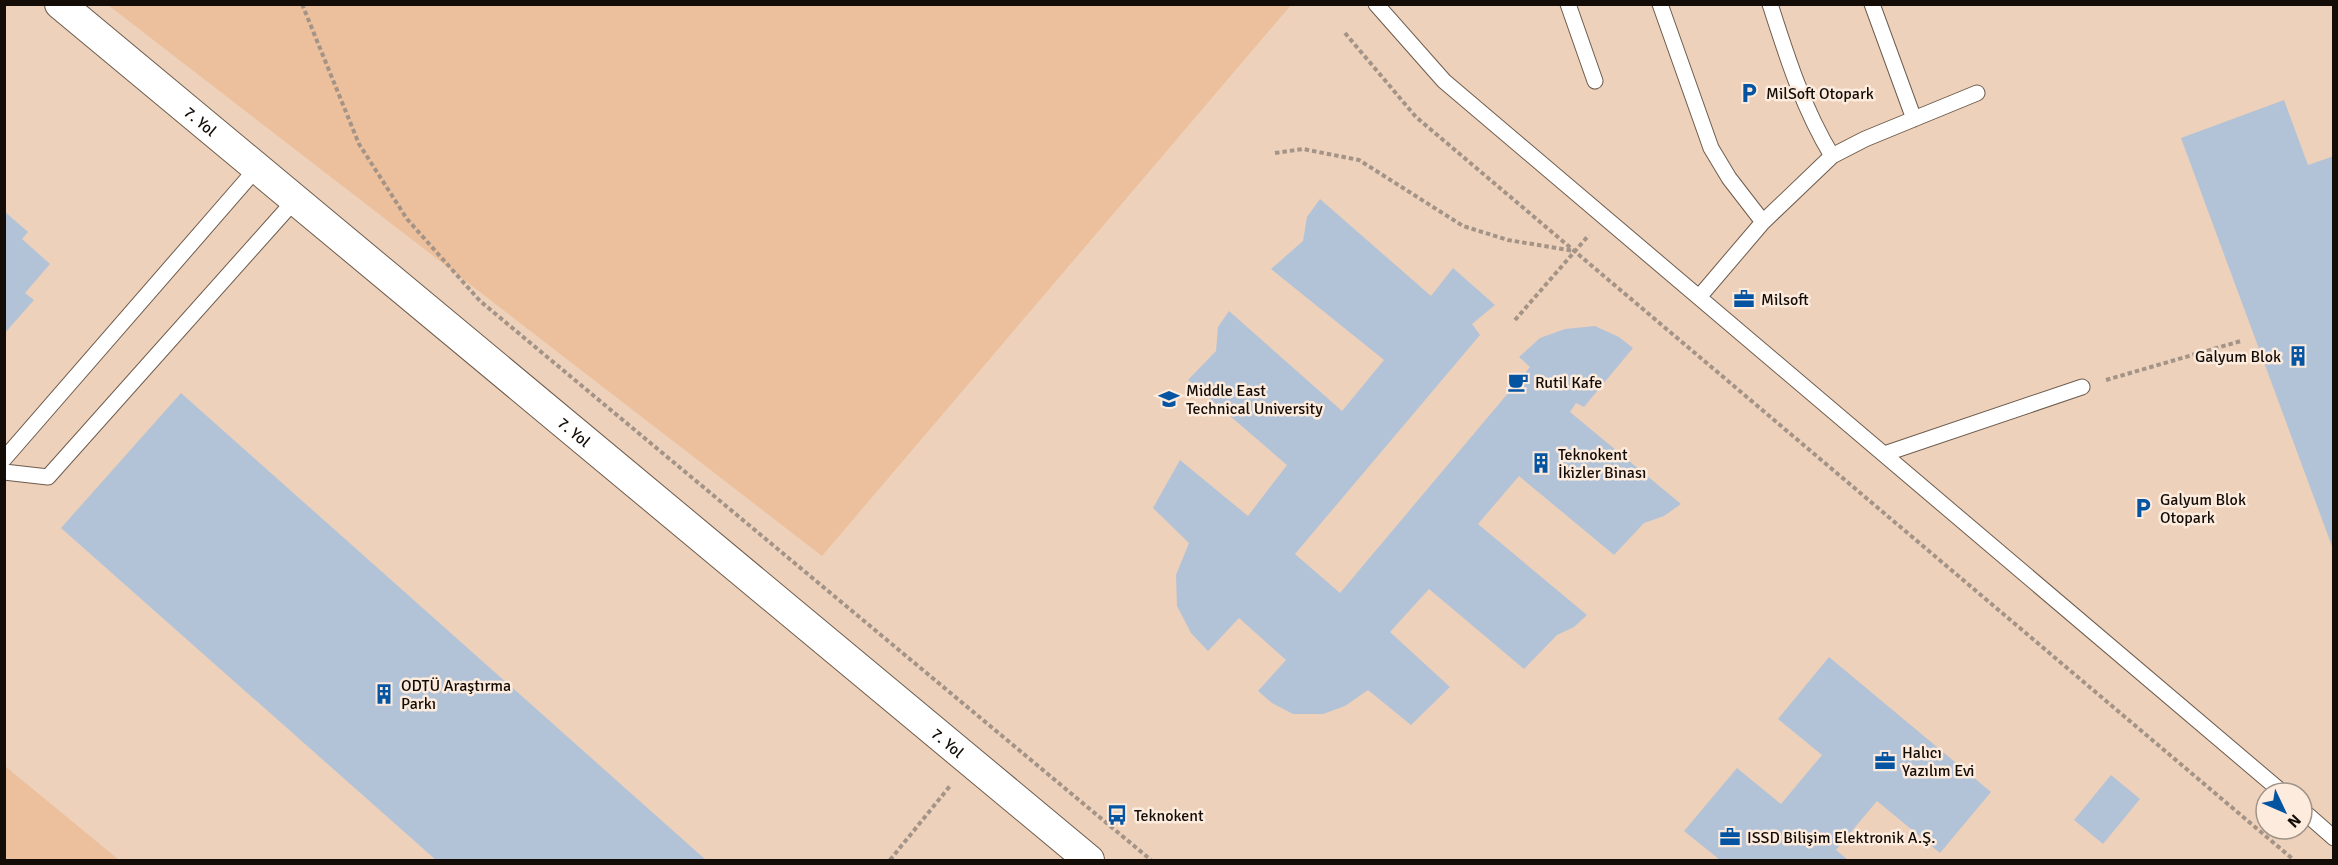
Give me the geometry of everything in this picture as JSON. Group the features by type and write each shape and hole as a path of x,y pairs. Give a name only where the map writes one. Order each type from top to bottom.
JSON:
{"street":[{"name":"7. Yol","path":"60,4 1089,861"}],"lane":[{"path":"1376,4 1444,81 2269,781"},
{"path":"1568,4 1596,81"},
{"path":"1660,4 1712,148 1729,178 1763,222"},
{"path":"1770,4 1799,92 1814,126 1832,156"},
{"path":"1872,4 1914,119"},
{"path":"1700,296 1763,222 1832,156 1977,93"},
{"path":"4,459 257,168"},
{"path":"4,472 48,477 295,200"},
{"path":"1884,454 2082,387"},
{"path":"2314,820 2334,838"}],"path":[{"path":"302,4 358,144 407,219 480,301 1151,861"},
{"path":"1345,33 1416,117 2294,861"},
{"path":"1275,153 1303,148 1359,160 1462,226 1508,240 1574,251"},
{"path":"1515,320 1605,216"},
{"path":"2082,387 2241,341"},
{"path":"890,861 970,762"}],"shaded area":[{"name":"Middle East Technical University","path":"5,5 2333,5 2333,860 5,860"},
{"path":"108,5 1291,5 822,556"},
{"path":"5,766 119,860 5,860"}],"building":[{"name":"Galyum Blok","path":"2284,100 2308,165 2334,156 2333,549 2181,138"},
{"name":"Teknokent İkizler Binası","path":"1320,199 1431,296 1453,268 1495,305 1472,324 1480,335 1295,554 1340,593 1530,367 1519,357 1540,338 1565,329 1595,326 1619,337 1633,348 1584,407 1576,403 1570,412 1681,504 1664,516 1644,523 1614,555 1519,476 1478,524 1587,615 1574,627 1557,635 1524,669 1429,589 1390,632 1450,687 1411,725 1368,690 1345,706 1323,714 1293,714 1272,703 1258,691 1286,660 1239,618 1208,651 1191,633 1177,606 1176,575 1189,543 1153,508 1180,460 1248,516 1287,465 1188,380 1216,351 1218,327 1229,311 1342,411 1384,360 1271,269 1303,241 1307,217"},
{"path":"4,211 28,232 22,239 50,264 25,293 34,300 4,334"},
{"name":"ODTÜ Araştırma Parkı","path":"181,393 706,860 436,860 61,528"},
{"name":"Halıcı Yazılım Evi","path":"1829,657 1991,792 1940,853 1877,801 1836,850 1848,860 1720,860 1684,831 1737,768 1781,804 1822,755 1778,719"},
{"path":"2111,775 2140,799 2103,844 2074,820"}],"place":[{"name":"MilSoft Otopark","path":"1749,93"},
{"name":"Milsoft","path":"1744,299"},
{"name":"Galyum Blok","path":"2298,356"},
{"name":"Rutil Kafe","path":"1518,382"},
{"name":"Middle East Technical University","path":"1169,399"},
{"name":"Teknokent İkizler Binası","path":"1541,463"},
{"name":"Galyum Blok Otopark","path":"2143,508"},
{"name":"ODTÜ Araştırma Parkı","path":"384,694"},
{"name":"Halıcı Yazılım Evi","path":"1885,761"},
{"name":"Teknokent","path":"1117,815"},
{"name":"ISSD Bilişim Elektronik A.Ş.","path":"1730,837"}]}
